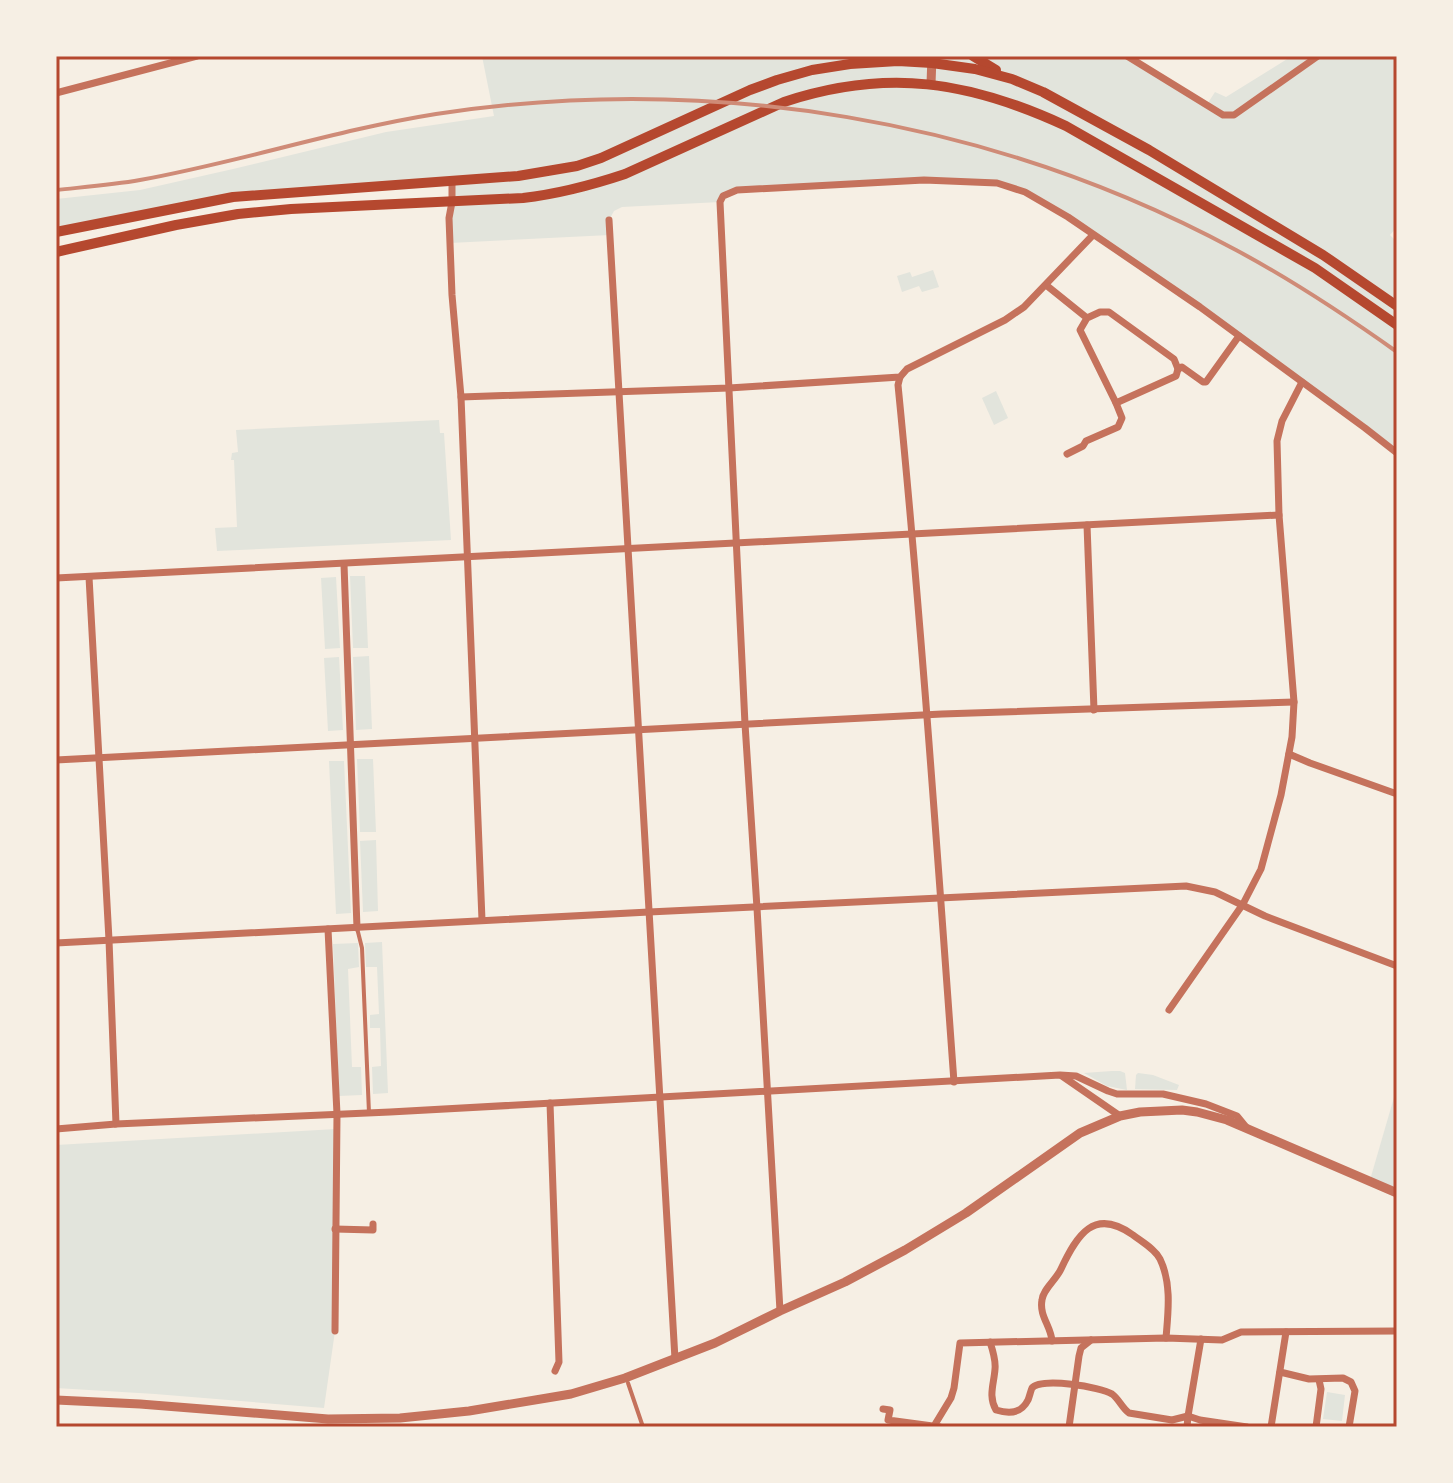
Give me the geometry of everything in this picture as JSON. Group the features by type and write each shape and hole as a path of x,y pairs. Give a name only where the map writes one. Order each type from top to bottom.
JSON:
{"main road":[{"path":"850,64 868,56"},
{"path":"973,56 1012,79"},
{"path":"56,232 233,197 518,176 577,166 632,145 777,80 850,64 932,59 1012,79 1043,92 1149,150 1323,255 1397,306"},
{"path":"56,252 238,214 539,196 599,183 647,165 784,102 809,94 858,85 931,84 992,97 1066,126 1315,268 1397,325"}],"street":[{"path":"56,93 197,56"},
{"path":"1127,56 1223,115 1234,115 1318,56"},
{"path":"931,84 932,59"},
{"path":"780,1311 735,544 720,202 723,196 737,190 924,180 997,183 1025,192 1068,217 1200,307 1397,453"},
{"path":"452,181 449,218 452,295 461,397 482,920"},
{"path":"609,220 675,1359"},
{"path":"954,1082 913,535 898,385 907,369 1005,320 1024,307 1093,235"},
{"path":"1046,285 1087,318"},
{"path":"1067,454 1083,446 1086,441 1118,427 1122,418 1080,330 1087,318 1100,312 1109,312 1174,359 1178,369 1176,376 1116,403"},
{"path":"1178,369 1182,367 1206,382 1239,336"},
{"path":"461,397 729,388 900,377"},
{"path":"1169,1010 1243,904 1261,869 1281,795 1292,737 1294,702 1279,515 1277,441 1282,421 1302,382"},
{"path":"56,578 1279,515"},
{"path":"1087,525 1094,710"},
{"path":"344,564 357,928"},
{"path":"89,577 116,1124"},
{"path":"56,760 927,715 1294,702"},
{"path":"1289,754 1397,794"},
{"path":"56,943 1186,886 1215,892 1265,916 1397,966"},
{"path":"328,929 337,1114 335,1331"},
{"path":"1060,1075 1120,1116"},
{"path":"56,1129 1060,1075 1076,1076 1117,1094 1163,1094 1206,1104 1237,1116 1246,1127"},
{"path":"550,1103 559,1362 555,1371"},
{"path":"56,1400 328,1419 400,1418 469,1411 571,1394 625,1378 715,1343 845,1282 966,1213 1073,1137 1120,1116 1155,1110 1182,1110 1210,1115 1246,1127 1397,1193"},
{"path":"1052,1341 1043,1317 1042,1297 1057,1277 1076,1240 1091,1226 1103,1222 1121,1226 1159,1256 1168,1288 1166,1338"},
{"path":"335,1229 373,1230 373,1224"},
{"path":"883,1409 890,1410 888,1420 937,1427 954,1388 960,1343 1166,1338 1222,1340 1241,1332 1397,1331"},
{"path":"1259,1427 1271,1426 1286,1332"},
{"path":"1187,1427 1201,1339"},
{"path":"1069,1427 1081,1348 1091,1340"},
{"path":"990,1342 996,1368 992,1397 996,1410 1006,1413 1018,1411 1024,1407 1035,1385 1076,1384 1112,1394 1129,1413 1172,1420 1188,1416 1247,1427"},
{"path":"1280,1372 1319,1380 1343,1378 1351,1382 1355,1391 1349,1427"},
{"path":"1316,1427 1321,1389 1319,1380"}],"lane":[{"path":"357,928 362,948 369,1113"},
{"path":"628,1383 643,1427"}],"shaded area":[{"path":"482,56 1127,56 1206,106 1215,92 1226,97 1292,56 1397,56 1397,227 1390,235 1397,242 1397,453 1110,245 1011,186 924,180 737,190 720,202 622,207 614,211 609,220 610,235 450,243 452,182 233,197 56,232 56,199 140,190 386,132 494,116"},
{"path":"933,270 939,287 922,292 919,286 902,292 897,276 910,272 912,277"},
{"path":"996,391 1008,418 994,425 982,398"},
{"path":"439,420 440,433 444,433 451,540 217,551 215,528 237,527 234,460 231,460 232,453 238,452 236,430"},
{"path":"350,576 365,576 368,648 353,648"},
{"path":"336,577 340,648 325,649 321,578"},
{"path":"369,656 372,729 356,730 353,657"},
{"path":"339,657 343,730 328,731 324,658"},
{"path":"357,759 373,759 376,832 360,832"},
{"path":"329,761 344,761 351,913 336,914"},
{"path":"376,840 378,911 363,912 360,841"},
{"path":"382,942 388,1093 373,1094 372,1067 381,1066 380,1028 370,1028 370,1015 379,1014 377,967 366,967 365,943"},
{"path":"358,943 359,967 348,969 352,1067 361,1067 362,1095 339,1096 333,944"},
{"path":"1084,1073 1125,1073 1127,1090 1107,1086"},
{"path":"1138,1073 1179,1085 1177,1090 1135,1089"},
{"path":"1397,1087 1397,1193 1370,1180"},
{"path":"336,1129 335,1331 324,1408 56,1388 56,1145"},
{"path":"1327,1392 1345,1395 1342,1421 1323,1419"}],"railway":[{"path":"56,190 177,173 436,114 539,102 642,99 745,104 847,117 948,138 1047,168 1143,205 1236,250 1318,298 1397,352"}]}
